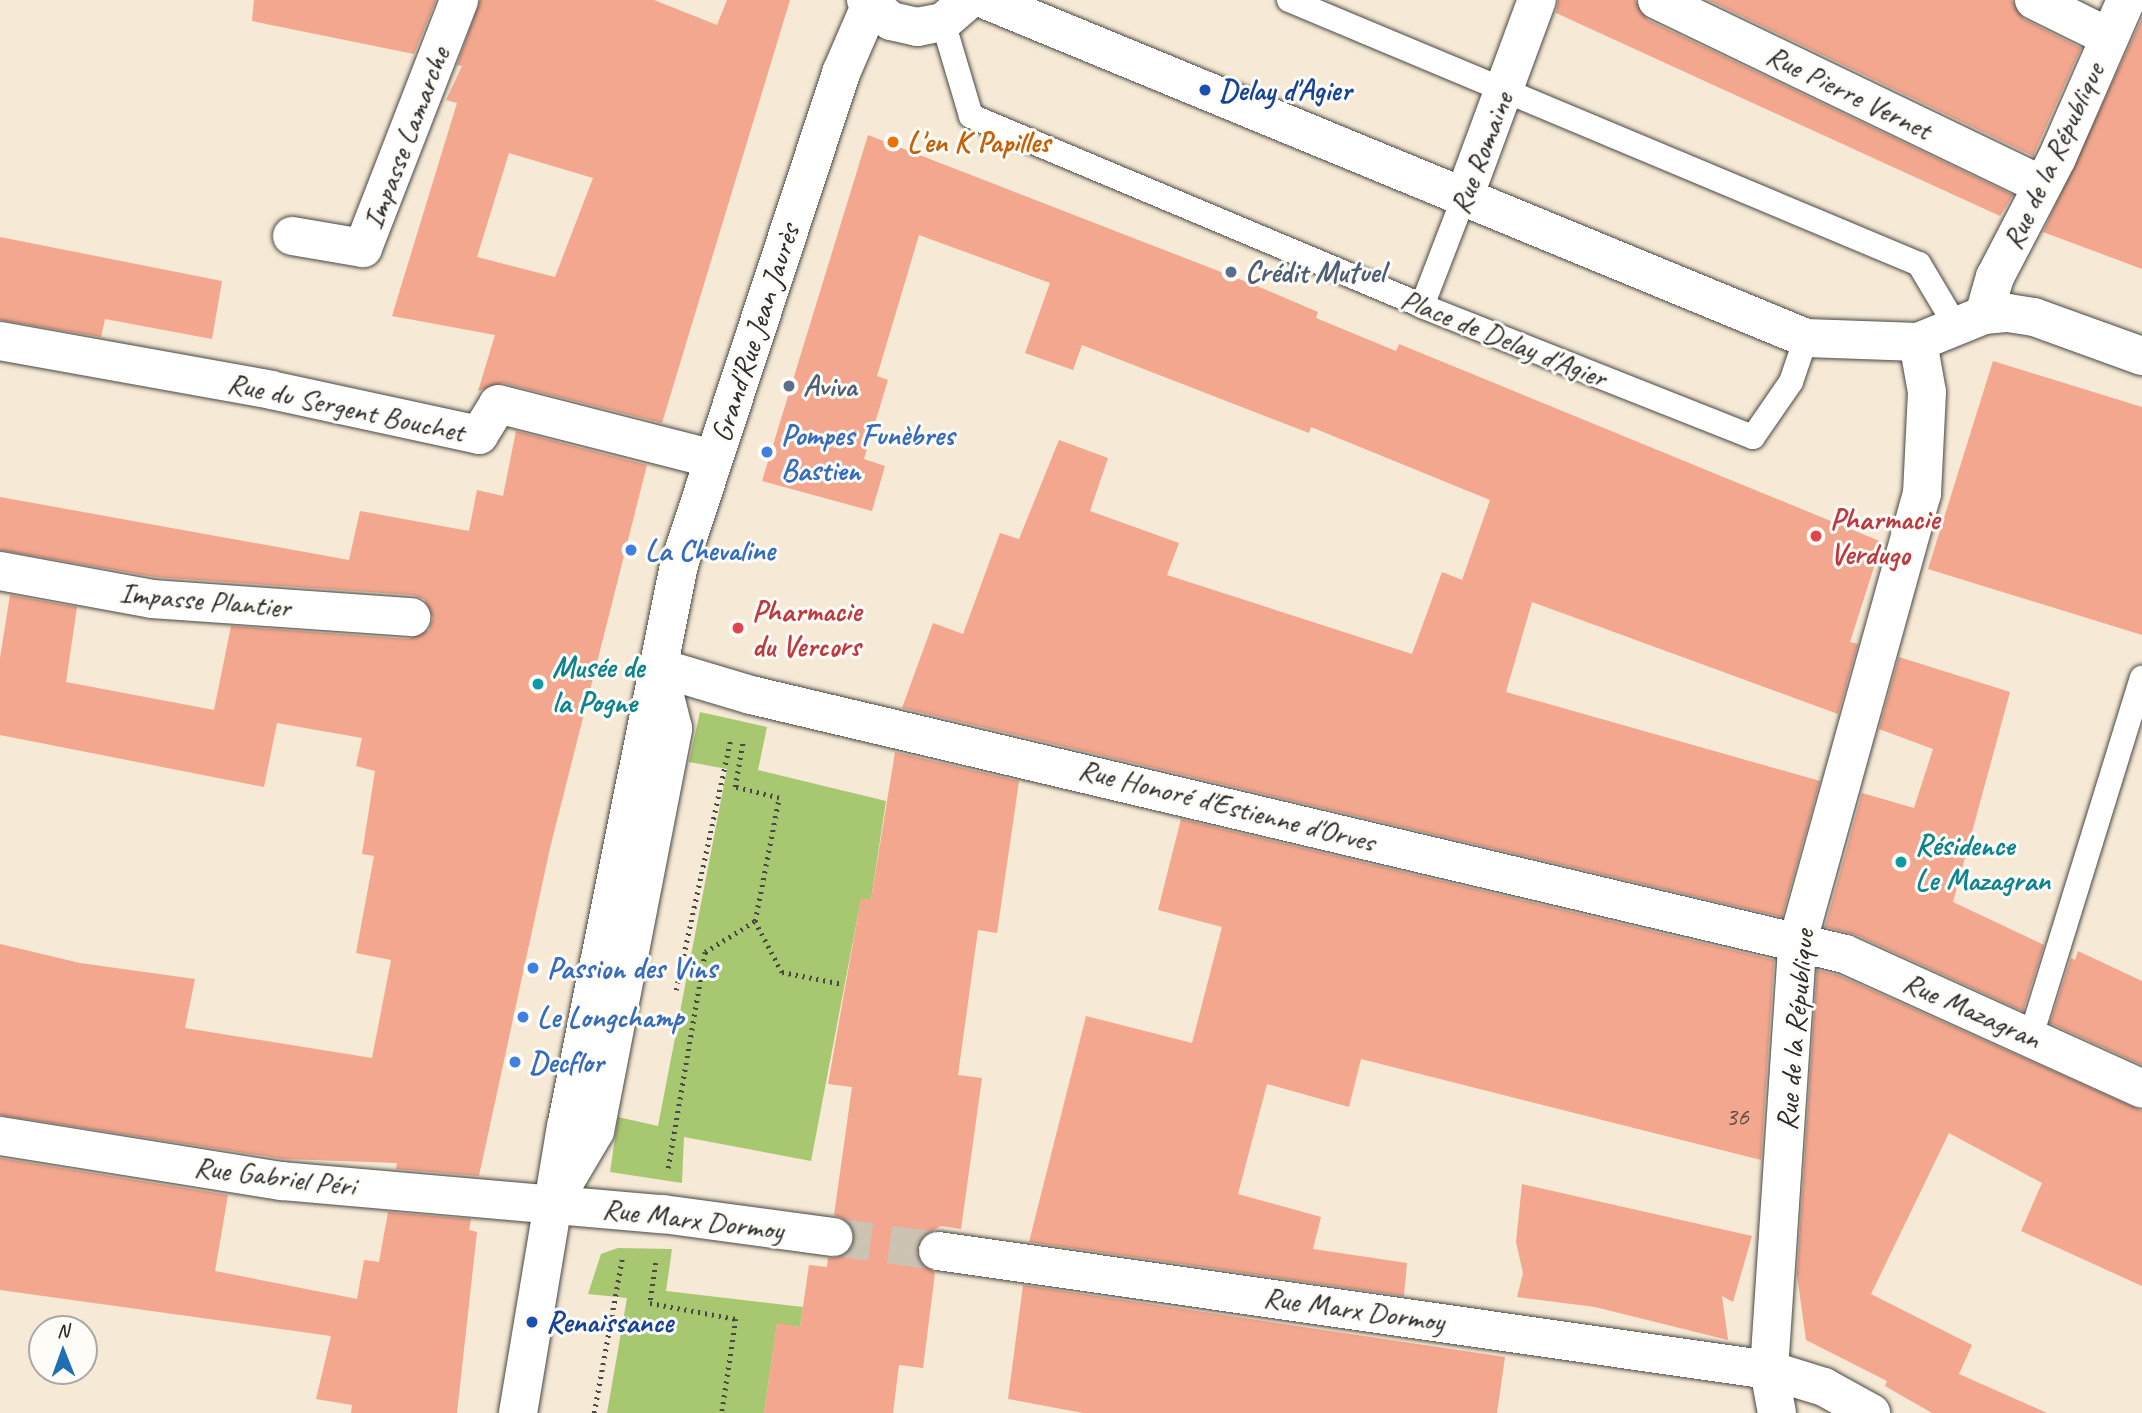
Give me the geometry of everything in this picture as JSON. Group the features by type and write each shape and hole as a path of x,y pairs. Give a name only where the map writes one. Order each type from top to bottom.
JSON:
{"street":[{"name":"Impasse Lamarche","path":"292,236 363,248 459,0"},
{"path":"986,0 1806,338 1918,342 1970,320 2034,317 2142,356"},
{"name":"Rue Romaine","path":"1464,197 1537,0"},
{"name":"Rue Pierre Vernet","path":"1657,0 2042,185"},
{"path":"2034,0 2109,37"},
{"name":"Rue de la République","path":"1970,320 2042,185 2126,0"},
{"path":"868,3 891,21 917,27 955,11"},
{"name":"Grand'Rue Jean Jaurès","path":"518,1413 553,1203 595,1131 626,983 673,728 657,667 679,565 841,73 868,3"},
{"name":"Rue du Sergent Bouchet","path":"0,341 271,390 479,435 498,404 713,459"},
{"name":"Rue de la République","path":"1777,1413 1769,1370 1797,944 1922,494 1927,392 1918,342"},
{"name":"Impasse Plantier","path":"0,571 152,599 411,617"},
{"name":"Rue Honoré d'Estienne d'Orves","path":"657,667 740,691 1797,944"},
{"name":"Rue Mazagran","path":"1797,944 1845,954 2031,1036 2142,1089"},
{"name":"Rue Gabriel Péri","path":"0,1136 282,1181 553,1203"},
{"name":"Rue Marx Dormoy","path":"553,1203 647,1212 834,1237"},
{"name":"Rue Marx Dormoy","path":"938,1251 1769,1370 1824,1387 1871,1413"}],"lane":[{"path":"1289,0 1919,264 1970,320"},
{"name":"Place de Delay d'Agier","path":"955,11 971,116 1422,306 1753,438 1791,382 1806,338"},
{"name":"Rue Romaine","path":"1422,306 1464,197"},
{"path":"2031,1036 2142,678"}],"path":[{"path":"740,691 736,787 779,798 755,921 782,972 843,984"},
{"path":"674,995 740,691"},
{"path":"594,1413 673,1124 705,952 755,921"},
{"path":"647,1212 650,1304 736,1319 722,1413"}],"green space":[{"path":"700,712 767,727 758,770 886,801 871,900 861,899 811,1161 684,1137 682,1183 610,1172 618,1117 658,1126 727,769 689,762"},
{"path":"618,1248 672,1249 666,1291 803,1307 800,1327 777,1324 764,1413 607,1413 627,1298 588,1294 601,1254"}],"building":[{"path":"254,0 436,0 414,54 252,21"},
{"path":"480,0 654,0 717,25 727,0 790,0 662,423 503,383 478,391 495,335 392,316 457,103 446,100 462,66 457,65","holes":["509,153 593,178 555,277 477,257"]},
{"path":"1558,0 1635,0 1648,20 2013,195 2000,216 1556,13"},
{"path":"1708,0 2012,0 2024,19 2081,48 2033,156"},
{"path":"2142,18 2142,269 2043,232"},
{"path":"868,135 1257,286 1318,312 1316,318 1396,351 1399,344 1882,542 1850,642 1858,644 1838,714 1532,602 1506,692 1820,781 1782,917 902,708 933,623 963,634 1000,533 1019,539 1059,440 1108,458 1090,511 1179,543 1167,575 1412,654 1442,572 1462,580 1490,500 1311,427 1309,433 1082,345 1073,370 1025,353 1050,283 919,235 877,376 888,380 864,459 885,466 872,511 762,481"},
{"path":"0,237 222,281 212,339 105,319 101,337 0,320"},
{"path":"1993,361 2142,407 2142,635 1928,569"},
{"path":"516,431 647,465 550,848 479,1176 396,1169 397,1163 284,1159 0,1115 0,944 80,963 195,979 185,1028 372,1058 391,960 356,953 374,856 362,854 375,771 356,766 362,738 277,723 264,787 0,735 0,658 10,595 77,607 66,682 214,710 231,626 409,639 429,630 433,618 424,599 413,595 155,577 0,550 0,497 349,560 360,511 469,531 477,490 503,496"},
{"name":"Résidence Le Mazagran","path":"1899,657 2010,692 1953,902 2044,945 2023,1011 1854,934 1825,927 1862,793 1914,808 1933,749 1879,729"},
{"path":"895,752 1019,781 997,933 978,930 958,1075 982,1078 961,1229 941,1226 921,1237 917,1247 918,1260 935,1273 923,1368 899,1365 893,1413 764,1413 777,1323 800,1327 809,1265 827,1267 828,1258 842,1257 854,1241 847,1220 834,1215 852,1087 828,1084 861,898 871,900"},
{"path":"1181,819 1774,960 1761,1160 1361,1059 1349,1107 1267,1084 1238,1194 1321,1217 1313,1249 1407,1263 1404,1296 1029,1242 1086,1016 1192,1043 1222,927 1158,910"},
{"path":"2078,951 2142,981 2142,1065 2050,1023 2071,958 2075,960"},
{"path":"1817,970 1838,975 2142,1111 2142,1286 2021,1231 2042,1183 1949,1133 1871,1294 1972,1345 1959,1374 2047,1413 1932,1413 1885,1386 1887,1381 1806,1340 1797,1275"},
{"path":"0,1158 228,1195 215,1271 357,1299 364,1260 379,1262 388,1212 471,1219 469,1230 477,1232 457,1413 351,1413 352,1405 316,1399 331,1336 0,1290"},
{"path":"1522,1184 1752,1236 1733,1302 1722,1296 1728,1340 1595,1307 1517,1297 1523,1273 1516,1242"},
{"path":"1023,1285 1505,1357 1497,1413 1083,1413 1008,1399"}],"tunnel":[{"path":"833,1237 938,1251"}],"place":[{"name":"Delay d'Agier","path":"1205,90"},
{"name":"L'en K Papilles","path":"893,142"},
{"name":"Crédit Mutuel","path":"1231,272"},
{"name":"Aviva","path":"789,386"},
{"name":"Pompes Funèbres Bastien","path":"767,452"},
{"name":"Pharmacie Verdugo","path":"1816,536"},
{"name":"La Chevaline","path":"631,550"},
{"name":"Pharmacie du Vercors","path":"738,628"},
{"name":"Musée de la Pogne","path":"538,684"},
{"name":"Résidence Le Mazagran","path":"1901,862"},
{"name":"Passion des Vins","path":"533,968"},
{"name":"Le Longchamp","path":"523,1017"},
{"name":"Decflor","path":"515,1062"},
{"name":"Renaissance","path":"532,1322"}]}
